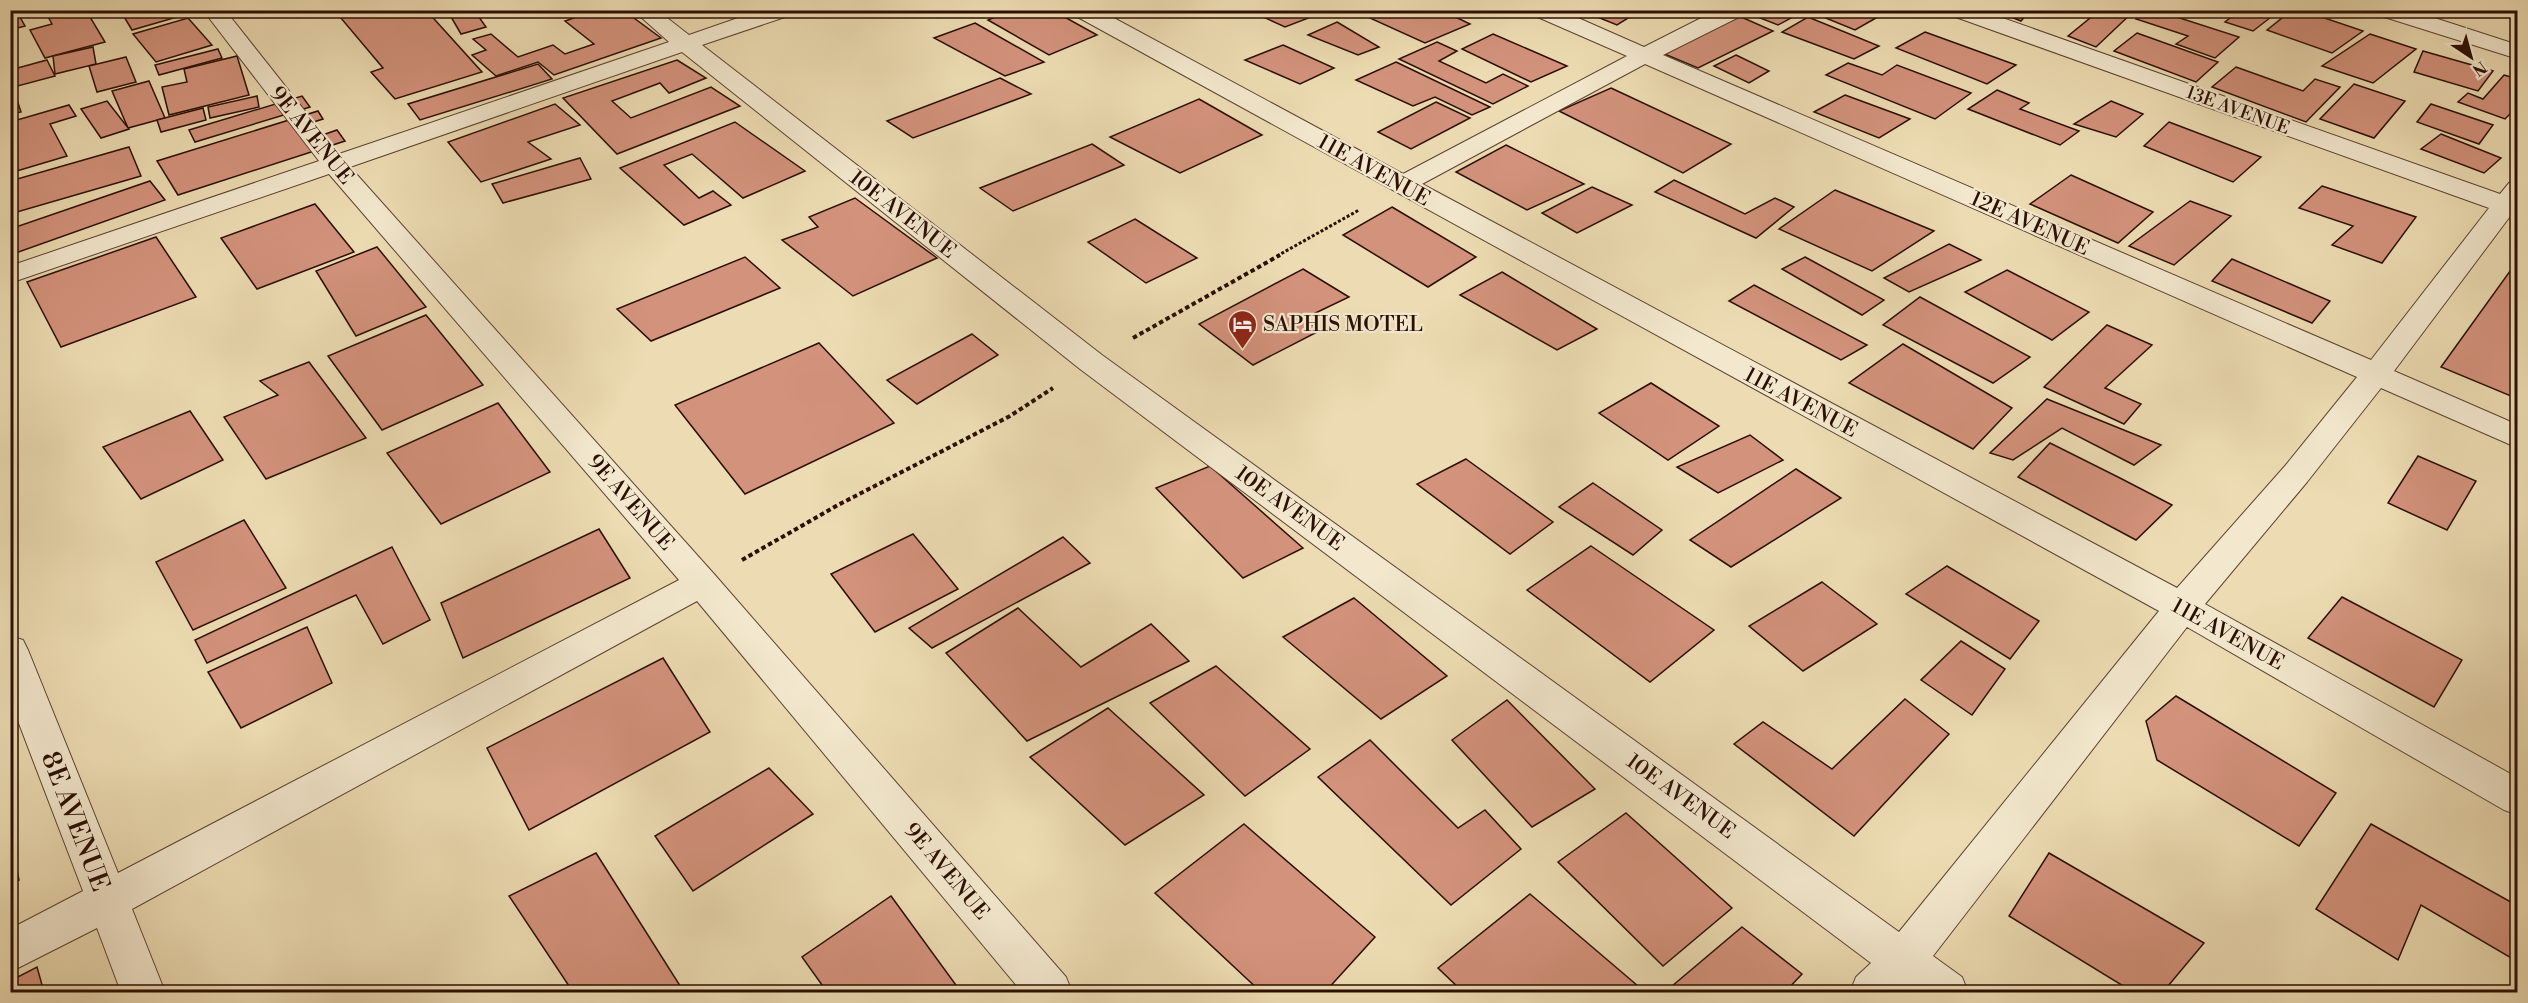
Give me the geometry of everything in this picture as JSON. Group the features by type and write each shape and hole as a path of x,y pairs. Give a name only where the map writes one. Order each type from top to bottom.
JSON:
{"street":[{"name":"9E AVENUE","path":"213,10 335,165 702,583 1050,993"},
{"name":"10E AVENUE","path":"644,10 1091,362 1946,993"},
{"path":"10,275 783,10"},
{"name":"11E AVENUE","path":"1082,10 2182,607 2517,798"},
{"name":"12E AVENUE","path":"1540,10 2376,374 2517,438"},
{"path":"1401,185 1645,55 1735,10"},
{"name":"13E AVENUE","path":"1958,10 2513,200"},
{"path":"2386,10 2517,52"},
{"path":"1872,993 1904,960 2182,607 2296,474 2513,200"},
{"path":"10,952 702,583"},
{"name":"8E AVENUE","path":"10,650 143,993"}],"building":[{"path":"10,10 16,10 25,26 10,30"},
{"path":"57,10 94,10 87,12 105,42 45,58 30,30 52,24 46,13"},
{"path":"120,10 197,10 198,11 132,30"},
{"path":"364,10 426,10 482,72 395,99 371,72 383,68 340,17"},
{"path":"447,10 474,10 486,27 461,34"},
{"path":"477,10 504,10 483,17"},
{"path":"597,10 623,10 661,38 554,75 538,62 496,76 472,55 486,50 473,39 491,34 518,57 553,45 565,54 594,44 565,21"},
{"path":"1011,10 1052,10 1097,35 1049,55 988,20"},
{"path":"1248,10 1310,10 1319,14 1285,27"},
{"path":"1368,10 1441,10 1470,24 1425,43 1361,14"},
{"path":"1580,10 1641,10 1617,25"},
{"path":"1748,10 1806,10 1778,25 1745,12"},
{"path":"1806,10 1873,10 1883,14 1855,30"},
{"path":"1994,10 2030,10 2021,21"},
{"path":"2100,10 2135,10 2096,47 2068,36"},
{"path":"2146,10 2155,10 2239,37 2215,58 2176,44 2188,36 2136,19"},
{"path":"2240,10 2280,10 2253,31 2225,22"},
{"path":"2292,10 2301,10 2363,31 2332,53 2267,30"},
{"path":"1739,16 1773,31 1698,68 1662,53"},
{"path":"1808,17 1879,46 1854,59 1782,32"},
{"path":"188,18 212,45 156,62 133,34"},
{"path":"1337,22 1379,47 1358,55 1308,35"},
{"path":"975,23 1044,62 1005,76 934,38"},
{"path":"1925,32 2016,65 1987,84 1896,48"},
{"path":"2137,33 2218,62 2196,82 2114,51"},
{"path":"1493,34 1567,66 1531,82 1462,49"},
{"path":"2370,34 2416,49 2373,83 2322,66"},
{"path":"1437,42 1457,51 1439,61 1486,83 1503,74 1528,86 1493,104 1399,59"},
{"path":"1283,45 1334,68 1300,84 1245,60"},
{"path":"93,47 96,64 55,74 53,56"},
{"path":"218,49 222,58 159,75 155,65"},
{"path":"2423,51 2493,71 2478,91 2414,72"},
{"path":"1736,55 1769,71 1749,83 1714,66"},
{"path":"237,56 249,95 169,115 162,87 187,82 184,69"},
{"path":"126,57 136,82 97,92 89,66"},
{"path":"47,60 55,76 14,87 10,80 10,70"},
{"path":"677,60 706,78 669,93 660,83 612,101 631,118 711,87 740,106 617,154 563,98"},
{"path":"1396,62 1490,107 1472,115 1435,97 1413,106 1356,80"},
{"path":"1848,63 1882,75 1897,65 1971,93 1935,119 1826,75"},
{"path":"538,64 552,79 420,120 408,104"},
{"path":"2236,67 2303,91 2315,79 2340,87 2306,122 2212,87"},
{"path":"2504,75 2518,79 2518,106 2505,119 2458,102 2468,93 2483,99"},
{"path":"1000,78 1031,94 913,138 887,121"},
{"path":"10,79 21,112 10,114"},
{"path":"149,81 165,118 128,128 112,91"},
{"path":"2354,84 2405,101 2374,138 2320,119"},
{"path":"1611,88 1731,144 1683,173 1559,111"},
{"path":"1997,90 2029,103 2020,109 2079,131 2060,145 1968,109"},
{"path":"1845,95 1910,119 1879,138 1814,112"},
{"path":"257,96 259,107 210,118 208,107"},
{"path":"302,96 310,107 195,142 189,130"},
{"path":"1199,99 1262,135 1180,173 1110,137"},
{"path":"107,101 129,129 101,138 81,109"},
{"path":"2111,101 2143,114 2116,137 2074,124"},
{"path":"1436,102 1470,118 1411,149 1378,132"},
{"path":"555,104 580,125 528,142 551,159 481,182 448,142"},
{"path":"2431,104 2493,125 2479,144 2417,122"},
{"path":"69,105 76,116 50,124 67,156 10,173 10,122"},
{"path":"203,108 206,120 161,132 157,120"},
{"path":"318,111 323,119 301,126 311,139 337,130 345,141 178,195 157,161"},
{"path":"735,122 805,171 743,198 692,154 664,165 699,198 713,191 731,205 684,225 620,168"},
{"path":"2169,122 2261,157 2233,182 2144,146"},
{"path":"2441,134 2501,158 2484,173 2421,149"},
{"path":"1092,144 1124,165 1013,211 980,188"},
{"path":"1506,145 1584,184 1527,210 1456,172"},
{"path":"129,147 141,176 10,214 10,181"},
{"path":"580,158 591,179 503,203 492,184"},
{"path":"2071,175 2153,212 2118,243 2030,204"},
{"path":"1674,180 1745,214 1775,198 1794,207 1756,238 1655,192"},
{"path":"150,181 165,200 10,255 10,229"},
{"path":"2322,186 2416,217 2382,263 2332,245 2353,226 2299,208"},
{"path":"1592,187 1632,205 1577,233 1542,213"},
{"path":"1835,190 1934,231 1872,271 1779,229"},
{"path":"855,198 937,258 853,296 782,240 818,227 809,217"},
{"path":"2190,201 2231,216 2174,265 2129,246"},
{"path":"315,204 354,252 257,289 221,238"},
{"path":"1392,207 1476,257 1428,287 1343,235"},
{"path":"1135,219 1197,258 1146,283 1088,242"},
{"path":"156,237 196,297 61,347 27,282"},
{"path":"1949,244 1981,260 1909,292 1884,278"},
{"path":"377,247 426,307 356,336 316,271"},
{"path":"745,257 780,288 651,341 617,309"},
{"path":"1805,257 1884,300 1862,315 1782,269"},
{"path":"2232,259 2330,301 2312,323 2212,281"},
{"path":"2518,260 2518,399 2441,367"},
{"path":"1303,269 1349,297 1305,318 1319,331 1253,365 1199,324"},
{"path":"2007,270 2089,312 2052,340 1965,292"},
{"path":"1502,272 1597,329 1557,350 1460,295"},
{"path":"1754,285 1867,345 1841,360 1729,301"},
{"path":"1920,297 2030,357 1993,383 1883,325"},
{"path":"426,315 483,385 382,430 328,356"},
{"path":"2107,325 2152,345 2105,388 2141,404 2124,424 2044,387"},
{"path":"972,334 998,355 917,404 887,380"},
{"path":"819,343 894,423 745,494 675,405"},
{"path":"1903,344 2012,408 1973,449 1849,383"},
{"path":"309,362 366,438 266,479 224,417 278,395 260,381"},
{"path":"1651,383 1719,426 1668,460 1599,413"},
{"path":"2047,399 2161,445 2134,465 2062,428 2013,460 1990,453"},
{"path":"498,403 550,472 441,524 387,453"},
{"path":"190,411 223,460 141,499 103,447"},
{"path":"1750,435 1783,460 1718,493 1677,467"},
{"path":"2050,443 2172,505 2136,540 2018,477"},
{"path":"2418,456 2476,481 2447,530 2388,503"},
{"path":"1466,459 1553,522 1510,554 1417,484"},
{"path":"1210,466 1303,548 1243,578 1156,488"},
{"path":"1796,469 1841,498 1731,567 1690,540"},
{"path":"1593,483 1662,530 1633,555 1559,507"},
{"path":"244,520 286,588 193,630 156,562"},
{"path":"599,529 630,578 463,658 441,603"},
{"path":"913,534 958,589 875,632 831,574"},
{"path":"1063,537 1090,563 932,648 909,628"},
{"path":"1591,546 1714,630 1650,682 1527,590"},
{"path":"392,547 430,620 383,644 356,595 207,663 195,640"},
{"path":"1947,566 2039,621 2010,659 1906,594"},
{"path":"1822,582 1877,624 1803,671 1749,626"},
{"path":"2342,597 2462,660 2434,707 2308,638"},
{"path":"1354,598 1447,676 1381,719 1283,637"},
{"path":"1018,608 1081,667 1151,624 1189,661 1027,741 946,653"},
{"path":"307,627 332,683 241,728 208,672"},
{"path":"1961,641 2005,669 1972,715 1921,680"},
{"path":"663,658 710,732 529,830 487,748"},
{"path":"1216,666 1310,749 1245,796 1150,703"},
{"path":"2176,696 2336,793 2299,846 2157,760 2146,721"},
{"path":"1905,699 1949,734 1854,836 1734,744 1763,722 1832,769"},
{"path":"1507,700 1595,789 1532,827 1452,740"},
{"path":"1108,708 1204,795 1125,845 1030,757"},
{"path":"1370,740 1458,828 1485,810 1521,849 1451,905 1318,777"},
{"path":"769,768 813,814 693,891 655,836"},
{"path":"1626,813 1732,908 1663,966 1558,862"},
{"path":"1244,824 1375,937 1325,992 1261,992 1155,893"},
{"path":"2371,824 2518,906 2518,962 2421,905 2398,960 2316,909"},
{"path":"10,840 19,880 10,885"},
{"path":"596,853 684,992 573,992 509,896"},
{"path":"2049,853 2204,943 2163,992 2133,992 2009,916"},
{"path":"1530,894 1645,992 1463,992 1438,968"},
{"path":"891,896 961,992 827,992 802,957"},
{"path":"1742,927 1802,974 1785,992 1665,992"},
{"path":"37,967 44,992 10,992 10,981"}],"place":[{"name":"SAPHIS MOTEL","path":"1242,350"}]}
